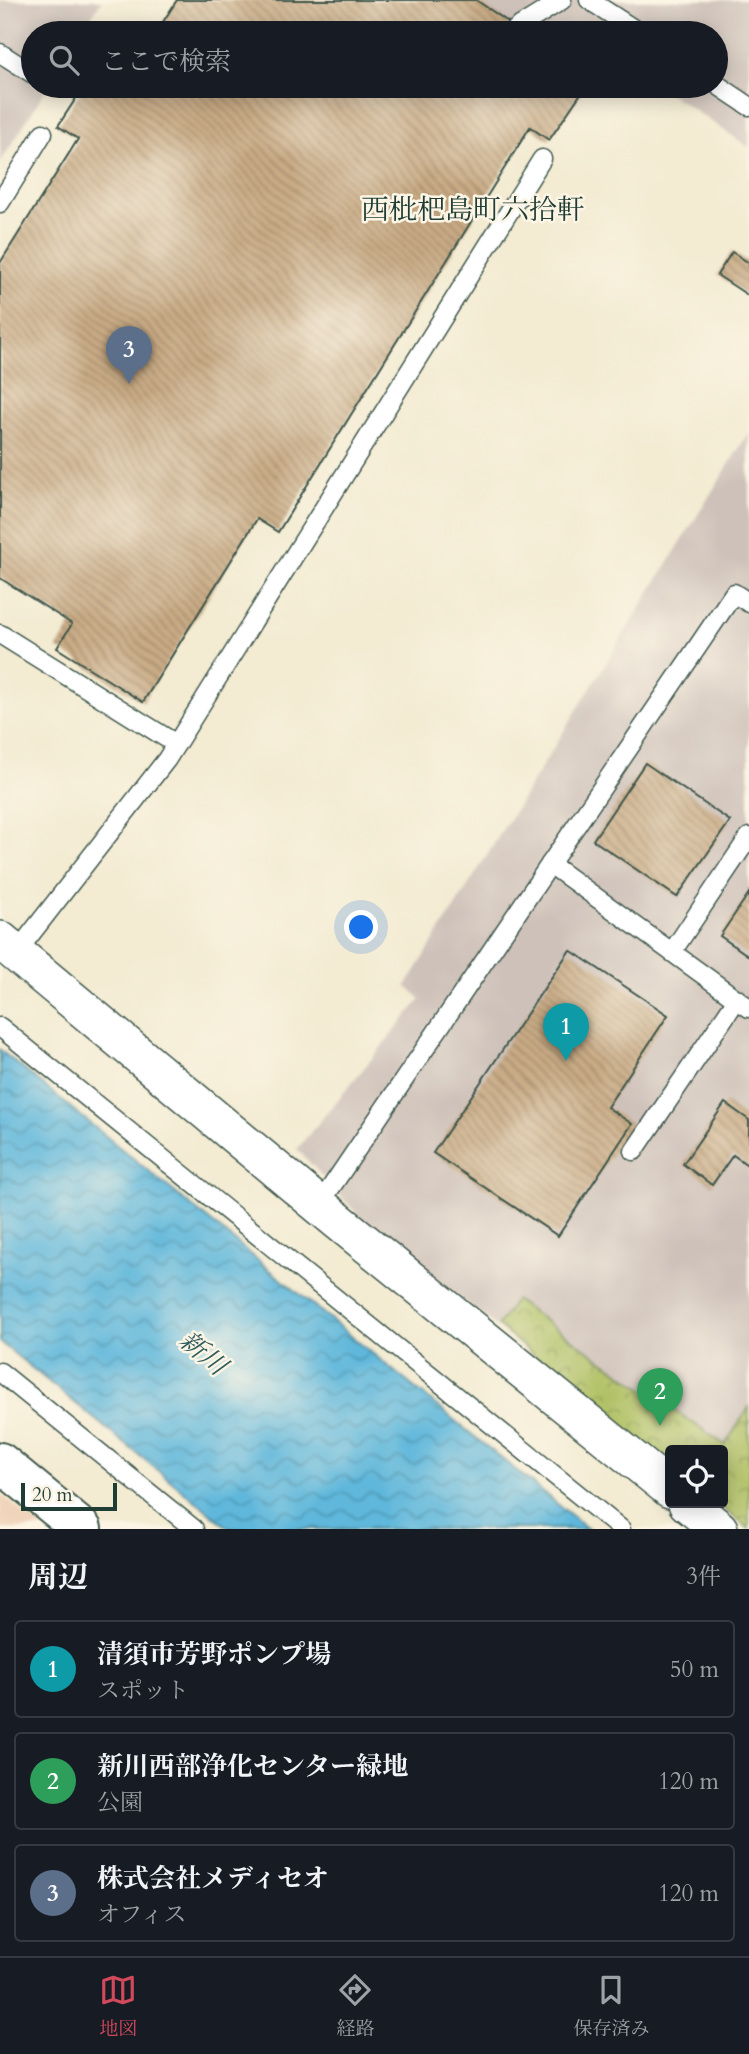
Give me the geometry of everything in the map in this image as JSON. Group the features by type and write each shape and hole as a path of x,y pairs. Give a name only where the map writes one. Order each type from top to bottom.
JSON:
{"main road":[{"path":"0,1462 82,1529"}],"street":[{"path":"8,946 319,1205 665,1485"},
{"path":"693,1508 719,1529"}],"lane":[{"path":"528,21 562,0"},
{"path":"589,0 621,21"},
{"path":"0,53 21,66"},
{"path":"728,92 749,106"},
{"path":"0,203 43,133"},
{"path":"8,946 167,759 542,159"},
{"path":"319,1205 734,593 749,603"},
{"path":"0,634 176,744"},
{"path":"672,952 749,837"},
{"path":"550,864 743,1003 634,1151"},
{"path":"0,1027 621,1529"},
{"path":"0,1372 194,1529"}],"shaded area":[{"path":"0,0 102,0 89,21 21,21 21,98 41,98 0,163"},
{"path":"331,0 749,0 749,147 676,98 728,98 728,21 362,21"},
{"path":"749,432 749,1529 722,1508 728,1508 728,1445 665,1445 665,1461 364,1221 297,1149 421,999 406,986"},
{"path":"0,1494 43,1529 0,1529"}],"green space":[{"path":"515,1300 725,1445 665,1445 665,1461 498,1326"},
{"path":"749,1407 749,1529 722,1508 728,1508 728,1445 725,1445"}],"water":[{"name":"新川","path":"0,1050 588,1529 230,1529 0,1342"}],"building":[{"path":"177,0 476,0 507,21 164,21"},
{"path":"76,98 578,98 549,140 530,127 278,532 257,519 143,702 57,648 72,624 0,578 0,263 78,139 58,126"},
{"path":"732,252 749,263 749,296 717,275"},
{"path":"645,763 730,821 677,897 593,840"},
{"path":"749,893 749,956 720,936"},
{"path":"570,950 668,1015 607,1107 632,1124 558,1236 433,1153"},
{"path":"725,1103 749,1120 749,1166 733,1155 712,1185 683,1164"}],"place":[{"name":"株式会社メディセオ","path":"129,384"},
{"name":"清須市芳野ポンプ場","path":"566,1061"},
{"name":"新川西部浄化センター緑地","path":"660,1426"}],"district":[{"name":"西枇杷島町六拾軒","path":"473,210"}]}
